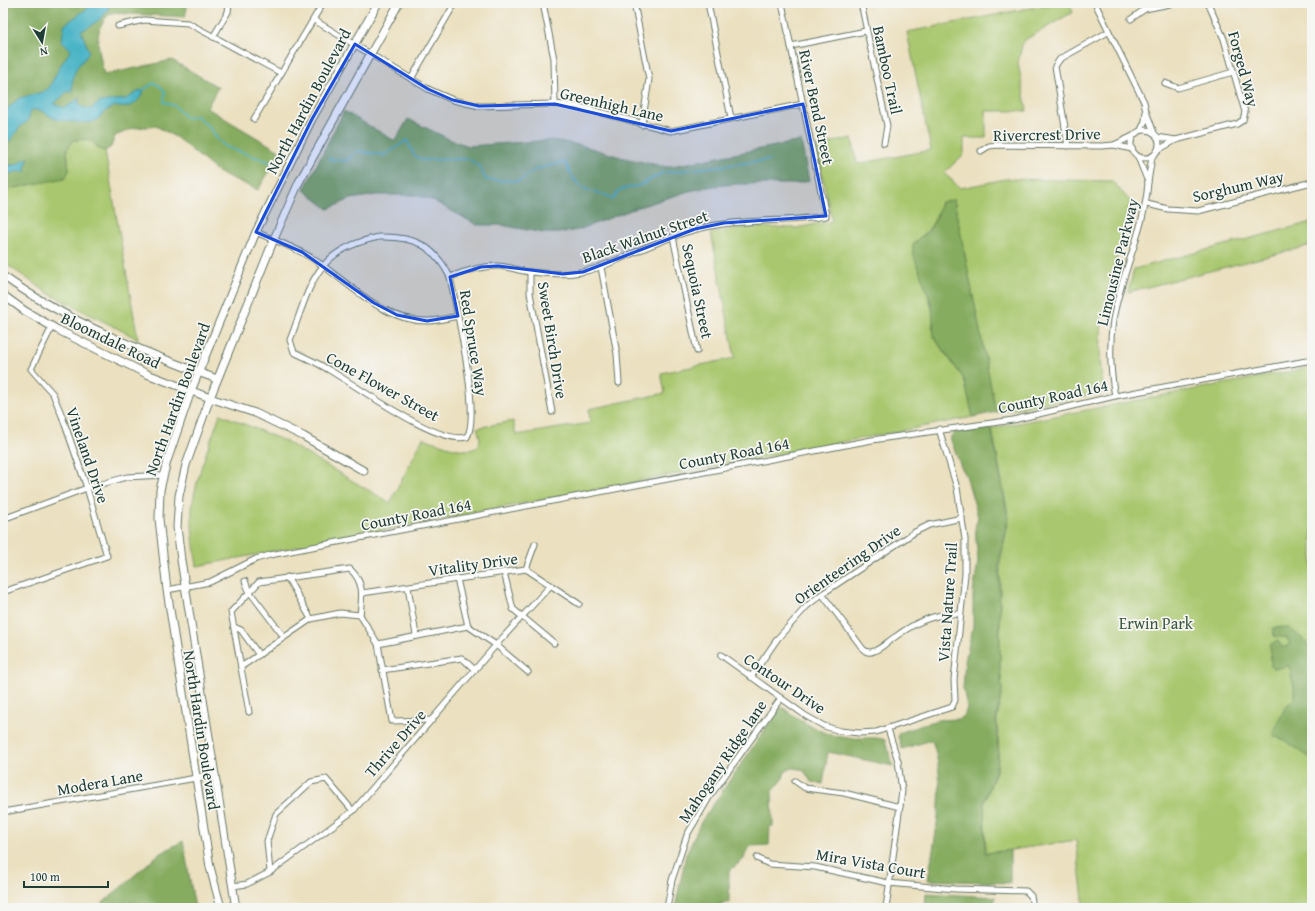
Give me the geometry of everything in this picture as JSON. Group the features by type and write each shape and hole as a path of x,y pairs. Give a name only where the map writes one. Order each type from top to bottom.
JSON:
{"street":[{"path":"213,37 228,12 229,3"},
{"path":"254,119 323,3"},
{"name":"North Hardin Boulevard","path":"221,908 210,867 166,590 159,519 160,490 163,474 191,391 256,232 312,119 378,3"},
{"name":"North Hardin Boulevard","path":"236,908 185,587 177,527 179,496 186,465 210,398 299,182 399,3"},
{"path":"411,79 455,3"},
{"path":"543,3 554,59 555,104"},
{"path":"634,3 649,79 642,125"},
{"path":"708,3 731,118"},
{"name":"River Bend Street","path":"782,3 826,216"},
{"name":"Bamboo Trail","path":"861,3 887,126 884,143"},
{"path":"1095,3 1108,32 1144,102 1146,111 1159,141 1158,150"},
{"path":"1131,19 1145,9 1175,3"},
{"name":"Forged Way","path":"1176,140 1237,124 1243,120 1244,112 1224,38 1208,3"},
{"path":"118,26 144,20 188,24 281,73"},
{"name":"Greenhigh Lane","path":"314,20 411,79 453,100 479,106 555,104 576,106 642,125 671,131 803,104"},
{"path":"791,46 866,31"},
{"path":"1068,146 1055,66 1060,60 1108,32"},
{"path":"1164,83 1178,88 1233,72"},
{"path":"1146,111 1145,121 1141,130 1133,136 1131,145 1132,149 1138,156 1142,158 1152,157 1158,150 1176,140"},
{"path":"1141,130 1150,131 1156,135 1176,140"},
{"name":"Rivercrest Drive","path":"1114,145 1133,136"},
{"name":"Rivercrest Drive","path":"981,151 989,146 998,145 1114,145 1132,149"},
{"name":"Limousine Parkway","path":"1138,156 1148,182"},
{"name":"Limousine Parkway","path":"1115,396 1110,367 1110,343 1113,319 1147,204 1148,182 1152,157"},
{"name":"Sorghum Way","path":"1147,204 1168,209 1198,211 1312,182"},
{"name":"Black Walnut Street","path":"450,277 481,267 498,266 530,272 563,274 583,272 601,267 695,229 724,223 754,220 806,219 826,216"},
{"path":"256,232 302,252 322,265 355,292 397,315 427,321 458,316"},
{"path":"322,265 341,249 359,241 379,237 399,237 417,242 432,252 444,265 450,277"},
{"name":"Sequoia Street","path":"673,237 697,351"},
{"name":"Cone Flower Street","path":"322,265 312,284 290,340 294,352 329,370 394,410 420,424 453,437 467,437"},
{"path":"601,267 617,354 619,384"},
{"name":"Sweet Birch Drive","path":"530,272 530,294 552,412"},
{"name":"Bloomdale Road","path":"3,276 33,297 96,330 155,356 217,380"},
{"name":"Red Spruce Way","path":"450,277 470,384 470,430 467,437"},
{"name":"Bloomdale Road","path":"3,295 52,327 147,374 255,413 302,436 364,472"},
{"name":"Vineland Drive","path":"3,592 107,556 87,488 62,416 53,394 31,369 52,327"},
{"name":"County Road 164","path":"166,590 210,582 256,559 270,555 849,444 939,429 1013,420 1115,396 1312,360"},
{"name":"Vista Nature Trail","path":"939,429 957,488 966,553 954,680 955,700 952,707"},
{"path":"3,519 87,488 127,476 163,474"},
{"name":"Orienteering Drive","path":"751,677 778,638 795,618 822,594 915,532 929,526 962,518"},
{"path":"526,569 535,544"},
{"path":"249,712 231,612 259,582 350,569 358,576 362,593 360,616 378,644 392,721 433,720"},
{"name":"Vitality Drive","path":"362,593 526,569 578,604"},
{"path":"504,572 512,609 554,643"},
{"path":"287,577 310,619"},
{"path":"457,579 468,626 496,645 528,672"},
{"path":"245,581 249,591 284,637"},
{"name":"Thrive Drive","path":"233,886 247,884 270,872 353,811 433,720 496,645 550,585"},
{"path":"408,587 416,635"},
{"path":"822,594 863,649 869,652 875,651 901,632 924,620 948,614 960,614"},
{"path":"241,667 310,619 340,613 360,616"},
{"path":"378,644 416,635 468,626"},
{"path":"234,627 241,630 259,654"},
{"name":"Contour Drive","path":"721,655 806,716 824,726 840,731 859,733 888,729 933,712 952,707"},
{"path":"382,670 462,658 475,670"},
{"name":"Mahogany Ridge lane","path":"667,908 672,880 687,834 710,796 780,698"},
{"path":"886,908 888,883 900,807 901,775 888,729"},
{"path":"196,778 215,775"},
{"name":"Modera Lane","path":"3,815 9,812 196,778"},
{"path":"270,872 267,841 276,814 311,782 326,779 353,811"},
{"path":"795,781 805,788 844,793 900,807"},
{"name":"Modera Lane","path":"3,811 9,812"},
{"name":"Mira Vista Court","path":"757,858 769,864 815,867 888,883 955,889 1022,890 1030,893 1033,908"}],"highlighted area":[{"path":"355,44 428,89 453,100 479,106 555,104 671,131 803,104 826,216 724,223 695,229 583,272 563,274 498,266 481,267 450,277 458,316 427,321 397,315 374,303 302,252 256,232 312,119"}],"green space":[{"path":"3,3 188,3 185,17 112,13 105,19 101,26 98,41 104,75 172,60 218,87 207,108 281,152 258,190 218,172 177,138 156,126 134,128 115,136 111,147 105,151 99,149 91,141 74,140 67,149 69,171 65,178 10,189 3,195"},
{"path":"1056,3 1069,3 1073,12 1023,41 1018,63 1027,111 986,111 986,138 964,138 964,154 944,173 960,188 1006,179 1112,181 1131,202 1102,316 1100,360 1104,392 996,412 954,200 941,202 938,213 933,222 927,231 918,239 924,281 934,316 932,327 939,345 964,379 973,417 197,566 192,530 192,508 200,472 220,414 285,441 390,503 423,438 446,446 464,450 472,449 478,446 480,440 477,428 513,421 516,435 590,423 589,409 665,393 661,373 735,358 711,233 750,227 796,228 832,221 816,146 852,138 857,164 931,150 907,32"},
{"path":"344,111 395,141 408,119 451,140 469,146 552,140 580,145 624,158 667,167 801,141 809,181 795,184 736,184 713,186 689,191 636,208 578,230 559,233 544,233 501,225 477,225 434,201 416,195 376,195 351,199 328,209 304,190"},
{"path":"88,139 94,142 99,149 105,151 138,339 48,293 3,262 3,195 10,189 32,184 69,171 67,149 74,140"},
{"path":"954,200 996,412 973,417 964,379 934,337 932,305 913,254 913,245 918,239 928,232 937,217 941,202"},
{"path":"1312,222 1312,245 1128,292 1134,269"},
{"name":"Erwin Park","path":"1312,367 1312,908 1084,908 1076,840 986,854 984,803 997,769 999,751 997,720 1002,690 1000,667 1000,564 1009,519 992,428"},
{"path":"991,428 1008,519 999,563 1000,667 1002,690 996,720 998,751 996,769 984,802 985,853 1010,850 1010,883 928,880 939,810 940,792 937,757 932,740 902,749 898,736 899,733 937,720 959,719 965,714 967,707 963,688 965,661 973,626 973,593 978,561 975,528 978,517 966,475 961,467 950,438 954,432"},
{"path":"1287,627 1303,639 1310,649 1311,654 1309,681 1312,685 1312,759 1284,740 1273,736 1273,732 1286,706 1294,700 1294,687 1289,666 1274,669 1271,667 1270,644 1278,641 1282,647 1290,644 1287,638 1274,636 1272,628"},
{"path":"780,708 783,708 814,728 839,737 873,738 885,740 893,766 828,752 823,784 811,782 805,772 800,769 792,768 785,772 782,781 772,791 773,826 770,826 769,845 751,846 746,852 744,859 729,871 729,903 721,903 721,908 675,908 686,854 701,822"},
{"path":"183,841 195,908 97,908 159,854"},
{"path":"926,893 995,897 994,908 925,908"}],"water":[{"path":"95,3 110,3 109,8 103,16 95,23 81,31 89,51 75,72 72,92 67,92 54,104 65,108 79,98 79,104 82,107 91,109 100,102 126,99 139,91 144,90 140,98 129,106 115,106 104,112 96,120 90,123 59,120 42,111 31,110 28,121 21,126 3,150 3,119 5,111 19,98 42,92 49,88 60,66 71,50 62,41 64,25"},
{"path":"29,158 25,167 26,171 3,176 3,165 16,165"}],"waterway":[{"path":"143,90 154,83 160,86 165,92 164,102 175,106 186,118 197,116 211,129 218,140 226,147 270,162"},
{"path":"329,159 347,161 357,151 385,155 407,140 414,155 421,160 469,159 480,167 486,180 519,181 536,169 565,162 578,184 585,189 614,199 619,190 641,185 662,173 770,160"}]}
